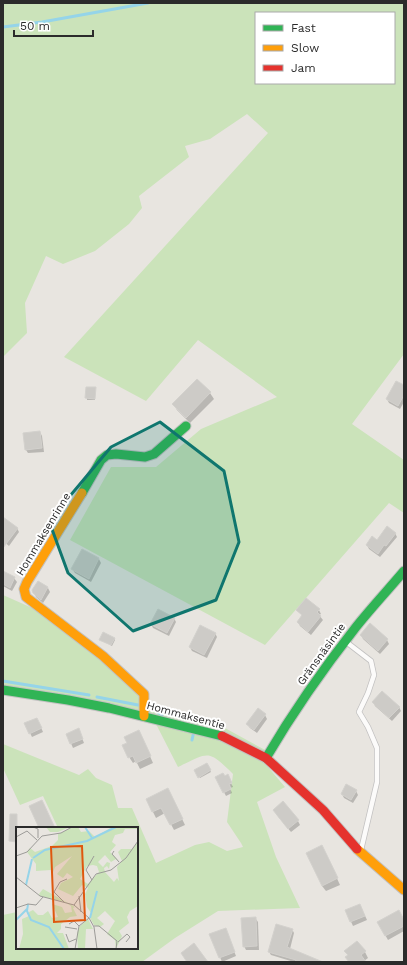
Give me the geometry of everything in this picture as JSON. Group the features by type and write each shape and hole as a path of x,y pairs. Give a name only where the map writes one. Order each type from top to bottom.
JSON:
{"street":[{"name":"Hommaksenrinne","path":"144,716 144,694 103,656 48,615 26,596 24,588 101,460 107,455 116,454 145,456 154,454 186,426"},
{"name":"Gränsnäsintie","path":"266,758 290,717 356,626 404,571"},
{"name":"Hommaksentie","path":"3,690 94,705 220,735 266,758 323,810 360,852 404,890"}],"lane":[{"path":"345,641 371,661 374,675 368,693 359,712 368,727 377,748 377,782 360,852"}],"highlighted area":[{"path":"160,422 224,471 239,542 216,600 133,631 68,573 49,521 111,447"}],"green space":[{"path":"3,3 404,3 404,354 352,424 404,460 404,513 389,503 265,645 70,540 111,467 156,467 201,429 277,397 198,340 146,401 64,357 268,133 247,114 210,139 185,146 189,157 139,196 142,208 129,224 95,251 63,264 46,256 25,303 27,333 3,357"},
{"path":"3,595 48,615 144,694 144,706 223,727 267,751 266,758 220,735 3,690"},
{"path":"156,724 215,738 262,760 285,787 257,802 276,857 300,908 218,911 175,938 142,962 3,962 3,915 16,912 16,949 138,949 138,827 58,827 43,796 20,805 3,768 3,744 79,775 88,769 96,778 112,785 118,808 132,808 156,863 195,845 209,842 227,851 243,847 227,822 233,774 218,760 208,756 196,758 178,767"}],"building":[{"path":"197,379 211,392 186,418 172,404"},
{"path":"396,381 404,385 404,395 398,406 386,399"},
{"path":"86,387 96,387 95,399 85,398"},
{"path":"40,431 42,448 25,450 23,433"},
{"path":"3,517 18,528 3,548"},
{"path":"387,526 396,533 386,546 384,545 378,554 366,545 372,536 377,540"},
{"path":"82,549 99,558 89,579 71,569"},
{"path":"3,571 15,577 10,588 3,584"},
{"path":"38,581 48,587 41,600 33,593 32,590"},
{"path":"306,598 320,609 317,612 321,616 308,632 297,622 302,615 296,610"},
{"path":"158,609 175,618 167,633 150,624"},
{"path":"370,623 388,639 378,651 360,635"},
{"path":"200,625 216,633 204,655 189,647"},
{"path":"103,632 115,638 111,645 99,640"},
{"path":"382,691 400,707 389,718 372,702"},
{"path":"258,708 266,714 254,730 246,724"},
{"path":"37,718 42,728 29,734 24,723"},
{"path":"79,728 83,739 70,744 66,734"},
{"path":"139,730 151,756 136,763 133,756 128,758 122,745 127,743 124,737"},
{"path":"207,763 211,770 198,778 194,770"},
{"path":"223,773 225,776 228,774 232,783 229,784 231,789 223,793 215,777"},
{"path":"346,784 357,790 351,800 341,794"},
{"path":"168,788 183,819 170,825 161,808 152,812 146,799"},
{"path":"42,800 55,827 39,827 29,806"},
{"path":"283,801 299,820 288,829 273,810"},
{"path":"10,814 17,814 16,842 9,841"},
{"path":"322,845 338,878 322,886 306,853"},
{"path":"360,904 365,916 350,922 345,910"},
{"path":"399,910 404,920 404,926 385,936 377,922"},
{"path":"256,917 257,946 243,947 241,918"},
{"path":"276,924 293,929 287,947 323,962 295,962 296,960 268,952"},
{"path":"226,928 235,952 219,958 209,934"},
{"path":"357,941 366,951 361,955 366,962 349,962 345,957 348,955 344,951"},
{"path":"194,943 208,962 187,962 181,953"}],"waterway":[{"path":"3,27 42,22 148,3"},
{"path":"3,681 89,695"},
{"path":"97,697 138,705"},
{"path":"154,710 162,715"},
{"path":"192,740 194,731"}],"traffic: fast":[{"path":"82,493 101,460 107,455 116,454 145,457 154,454 186,426"},
{"path":"266,758 298,707 332,659 362,620 404,571"},
{"path":"3,690 109,708 222,736"}],"traffic: slow":[{"path":"82,493 27,582 24,589 26,597 103,656 144,694 144,716"},
{"path":"357,849 404,890"}],"traffic: jam":[{"path":"222,736 266,758 323,810 357,849"}]}
